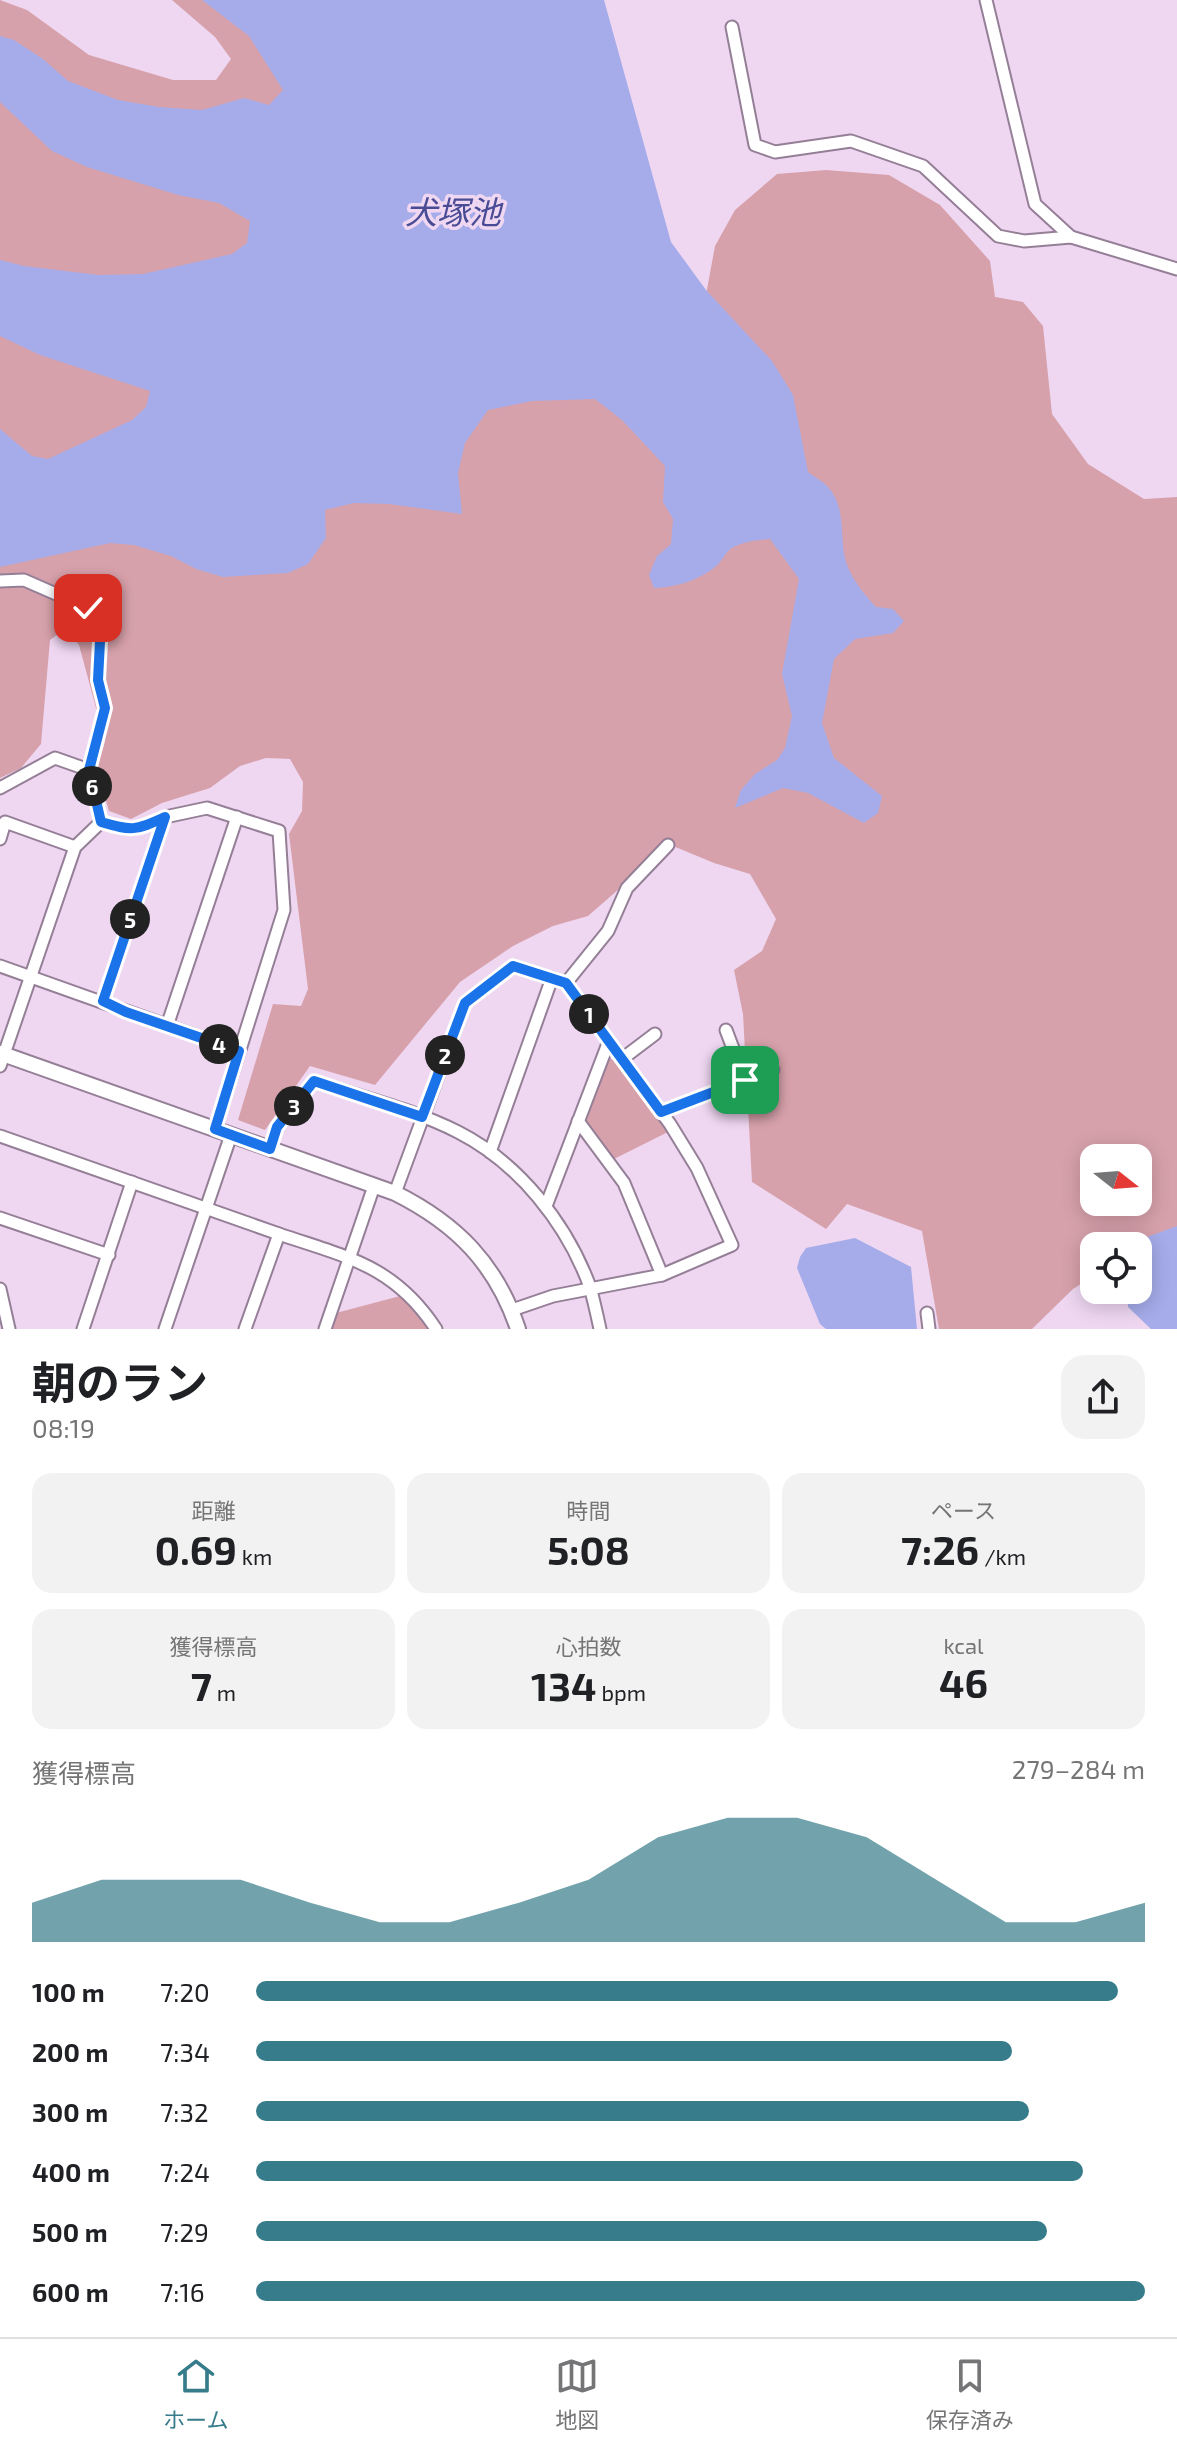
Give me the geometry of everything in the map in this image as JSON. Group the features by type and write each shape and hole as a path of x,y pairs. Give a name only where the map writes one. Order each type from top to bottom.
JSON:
{"street":[{"path":"986,0 1035,204 1071,237"},
{"path":"732,27 755,145 775,152 851,141 923,166 998,236 1024,241 1071,237 1177,269"},
{"path":"0,581 24,580 88,608 101,622 98,680 105,708 89,770 101,822"},
{"path":"0,788 55,758 89,770"},
{"path":"101,822 127,830 165,817 207,808 279,831 284,910 215,1129"},
{"path":"103,1001 165,817"},
{"path":"167,1026 237,817"},
{"path":"0,839 3,821 75,847"},
{"path":"101,822 75,847 32,977 1,1058 215,1129 395,1193 426,1209 469,1246 504,1291 518,1329"},
{"path":"566,983 608,931 627,888 668,845"},
{"path":"0,966 239,1051"},
{"path":"395,1193 465,1003 513,966 566,983 661,1112 697,1168 732,1245 662,1275 553,1296 512,1310"},
{"path":"490,1152 552,978"},
{"path":"726,1030 745,1080"},
{"path":"622,1059 655,1034"},
{"path":"546,1206 609,1041"},
{"path":"661,1112 773,1070"},
{"path":"270,1149 277,1127 314,1081 459,1132 516,1173 546,1206 573,1249 590,1289 600,1329"},
{"path":"578,1121 624,1183 662,1275"},
{"path":"165,1329 231,1135"},
{"path":"0,1136 377,1270 406,1290 436,1329"},
{"path":"83,1329 132,1182"},
{"path":"325,1329 374,1186"},
{"path":"0,1218 109,1255"},
{"path":"245,1329 279,1234"},
{"path":"0,1289 9,1329"},
{"path":"927,1313 929,1329"}],"shaded area":[{"path":"0,0 27,10 89,55 173,80 216,80 231,59 215,37 172,0 493,0 465,386 700,327 715,246 735,210 777,174 826,170 889,175 940,205 990,261 995,297 1023,302 1043,326 1052,414 1088,464 1144,499 1177,497 1177,1258 1152,1250 1152,1232 1080,1232 1080,1285 1032,1329 939,1329 922,1231 847,1204 826,1229 752,1182 743,1014 734,970 762,951 776,919 750,874 673,846 588,916 553,926 513,946 460,982 375,1085 310,1066 265,1130 238,1120 273,1004 301,1006 308,989 289,834 302,811 303,782 290,759 266,758 240,766 210,788 162,803 131,819 109,811 97,770 105,741 79,645 66,628 50,640 41,744 21,768 0,778"},
{"path":"608,1059 615,1059 668,1132 612,1160 585,1126 584,1118"},
{"path":"400,1296 409,1302 429,1329 331,1329 336,1313"}],"water":[{"name":"犬塚池","path":"202,0 604,0 671,242 706,290 772,361 793,395 808,472 828,487 838,505 847,565 876,607 893,609 904,621 893,633 855,639 834,659 822,723 834,758 882,796 878,813 864,823 808,793 783,788 735,808 741,790 755,774 777,760 785,748 792,716 782,674 799,579 770,539 746,542 732,548 715,567 694,580 654,588 649,575 657,556 671,544 673,519 663,502 665,466 622,420 595,399 532,401 488,410 465,443 458,473 462,514 389,504 354,503 325,510 326,538 308,564 288,573 223,577 196,569 171,556 134,545 110,543 0,567 0,429 32,456 48,459 132,420 146,407 150,391 40,355 0,336 0,260 99,275 143,274 232,254 247,243 250,221 219,203 178,195 87,167 52,151 0,102 0,36 14,40 43,59 68,81 118,100 202,110 244,98 269,105 283,90 249,36"},
{"path":"1177,1226 1177,1329 1151,1329 1128,1307 1128,1304 1152,1304 1152,1235"},
{"path":"855,1238 911,1267 917,1329 826,1329 820,1324 797,1268 800,1257 806,1248"}],"route":[{"path":"88,608 101,622 98,680 105,708 89,770 101,822 127,830 165,817 103,1001 239,1051 215,1129 270,1149 277,1127 314,1081 422,1117 465,1003 513,966 566,983 661,1112 745,1080"}]}
